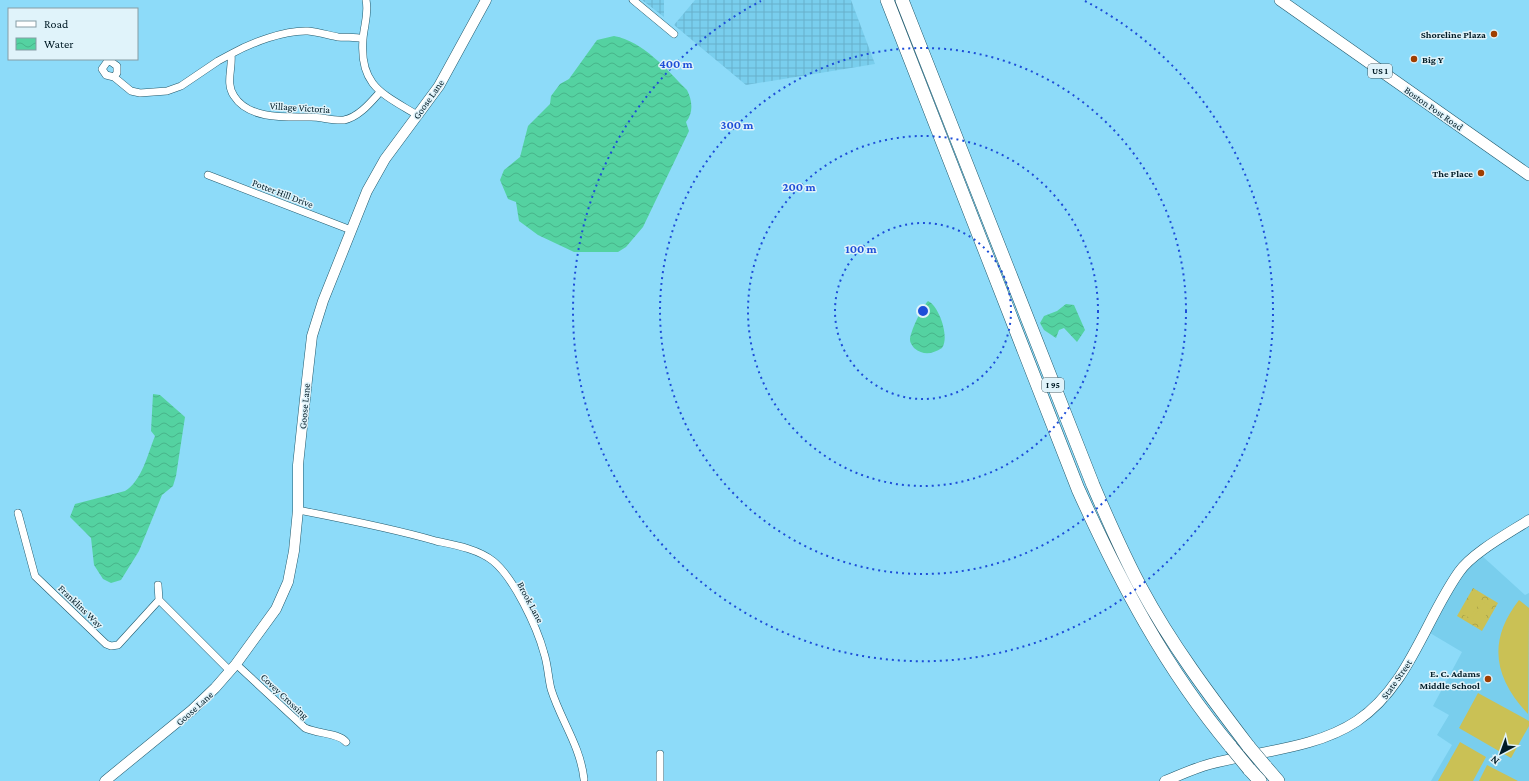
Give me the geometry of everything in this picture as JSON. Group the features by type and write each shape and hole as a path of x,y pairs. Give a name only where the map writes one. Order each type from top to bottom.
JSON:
{"highway":[{"name":"I 95","path":"886,0 899,29 1073,475 1108,556 1138,613 1173,669 1210,722 1260,781"},
{"name":"I 95","path":"902,0 1116,538 1141,588 1175,645 1207,692 1249,747 1278,781"}],"main road":[{"name":"Boston Post Road","path":"1280,0 1529,175"}],"street":[{"path":"366,0 368,10 363,39 363,63 368,78 380,92 418,115"},
{"name":"Goose Lane","path":"105,781 192,710 233,668 276,609 288,582 294,552 298,510 298,465 312,336 322,301 367,191 385,159 440,86 486,0"},
{"path":"633,0 674,34"},
{"path":"114,77 131,91 140,93 167,91 181,86 231,54 262,40 307,31 340,37 356,36 363,39"},
{"name":"Village Victoria","path":"231,54 232,63 230,82 234,96 239,103 251,110 275,117 311,117 345,120 358,113 380,92"},
{"name":"Potter Hill Drive","path":"208,175 351,230"},
{"name":"Brook Lane","path":"298,510 376,526 456,546 475,552 493,562 515,588 530,617 544,654 547,674 558,710 582,760 584,779"},
{"name":"Franklins Way","path":"18,513 35,576 106,644 118,646 159,600"},
{"name":"State Street","path":"1165,781 1210,764 1286,749 1341,730 1358,720 1374,708 1385,696 1415,651 1459,571 1471,558 1529,520"},
{"path":"158,585 159,600 233,668"},
{"name":"Covey Crossing","path":"233,668 304,728 315,733 342,737 346,742"},
{"path":"660,754 660,781"}],"shaded area":[{"path":"642,0 664,0 664,17"},
{"path":"695,0 851,0 875,64 746,85 674,25"},
{"name":"E. C. Adams Middle School","path":"1480,554 1525,595 1529,593 1529,781 1431,781 1452,745 1437,735 1449,715 1433,706 1462,652 1430,633 1460,575"}],"green space":[{"path":"1473,588 1498,603 1482,631 1457,616"},
{"path":"1473,596 1481,600 1470,618 1462,614"},
{"path":"1519,600 1529,608 1528,714 1508,687 1502,673 1499,659 1499,645 1502,630 1509,615"},
{"path":"1483,602 1491,607 1481,624 1472,620"},
{"path":"1478,693 1529,721 1529,726 1511,758 1459,728"},
{"path":"1460,742 1486,757 1473,781 1438,781"},
{"path":"1487,765 1518,781 1479,781"}],"water":[{"path":"614,36 625,39 645,50 663,65 687,90 691,106 689,118 686,122 689,131 643,227 626,247 618,252 574,252 538,235 519,221 516,202 508,199 500,180 504,170 520,157 528,126 550,104 551,96 560,84 569,79 597,40"},
{"path":"928,301 936,309 939,315 945,337 942,348 935,352 925,353 914,348 910,340 917,320"},
{"path":"1066,304 1074,305 1085,330 1077,342 1064,328 1059,330 1056,338 1044,330 1040,323 1044,316 1057,311"},
{"path":"153,394 160,395 185,417 176,476 173,486 162,495 139,551 121,580 111,583 103,579 94,565 91,538 70,517 75,504 125,491 136,481 144,466 155,436 151,431"}],"place":[{"name":"Shoreline Plaza","path":"1494,34"},
{"name":"Big Y","path":"1414,59"},
{"name":"The Place","path":"1481,173"},
{"name":"E. C. Adams Middle School","path":"1488,679"}]}
